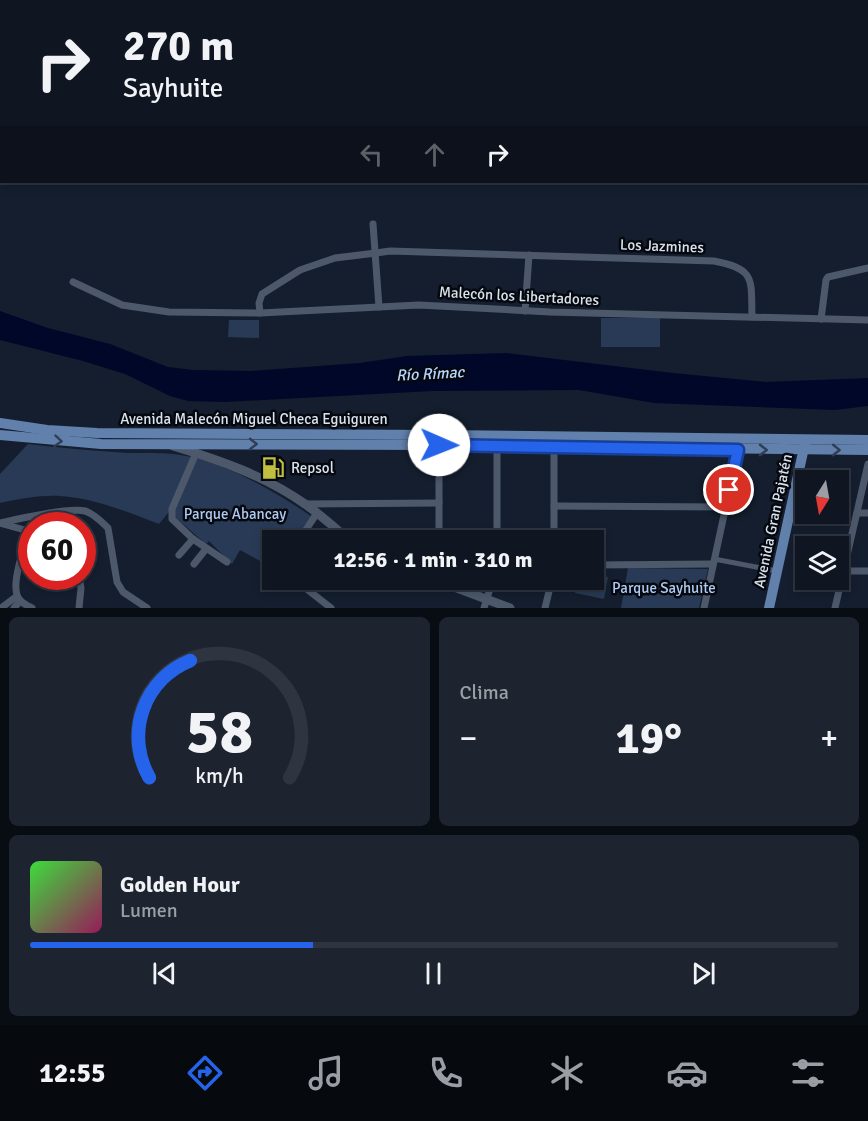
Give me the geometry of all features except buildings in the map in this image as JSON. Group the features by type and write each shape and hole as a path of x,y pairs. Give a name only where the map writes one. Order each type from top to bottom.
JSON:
{"main road":[{"name":"Avenida Malecón Miguel Checa Eguiguren","path":"0,423 47,430 126,434 739,445"},
{"name":"Avenida Malecón Miguel Checa Eguiguren","path":"0,435 101,444 439,440 497,446 554,447 805,445 868,440"},
{"name":"Avenida Malecón Miguel Checa Eguiguren","path":"805,445 868,450"},
{"name":"Avenida Gran Pajatén","path":"769,608 805,445"}],"street":[{"path":"373,224 379,307"},
{"path":"260,313 259,303 262,294 300,270 335,258 390,251 529,255 525,311"},
{"name":"Los Jazmines","path":"529,255 714,261 727,264 742,269 750,280 752,317"},
{"path":"821,319 828,277 868,268"},
{"name":"Malecón los Libertadores","path":"73,282 122,305 169,312 260,313 419,305 525,311 868,320"},
{"path":"126,434 196,453 256,476 304,504 337,530"},
{"path":"438,530 439,440"},
{"path":"704,608 739,445"},
{"path":"496,530 497,446"},
{"path":"554,447 554,530"},
{"path":"196,453 171,512 172,519 193,539 227,562"},
{"path":"849,546 868,464"},
{"path":"304,504 439,503"},
{"path":"555,506 725,507"},
{"path":"0,523 28,516 85,511 108,528 117,582 123,592 147,608"},
{"path":"306,530 317,513"},
{"path":"857,513 868,513"},
{"path":"0,523 18,528"},
{"path":"179,555 193,539"},
{"path":"194,564 206,549"},
{"path":"604,565 714,561 777,571"},
{"path":"849,571 868,571"},
{"path":"14,608 18,598 16,582 18,572"},
{"path":"79,608 81,590"},
{"path":"308,590 331,608"},
{"path":"456,590 486,604 510,608"},
{"path":"545,608 549,590"},
{"path":"835,608 839,590"},
{"path":"1,608 18,598"},
{"path":"18,598 32,608"}],"green space":[{"path":"601,318 660,318 660,347 601,347"},
{"path":"229,320 259,320 259,338 228,337"},
{"name":"Parque Abancay","path":"28,444 128,453 184,455 224,467 283,498 311,516 301,530 262,530 262,562 240,550 232,564 209,541 206,544 169,512 159,524 110,506 72,497 45,496 0,503 0,474"},
{"name":"Parque Sayhuite","path":"628,568 708,569 699,608 621,608"},
{"path":"604,576 608,577 604,599 575,593 575,590 604,590"}],"water":[{"name":"Río Rímac","path":"0,311 48,328 110,344 168,367 193,370 251,371 360,363 407,356 506,353 766,382 868,378 868,406 835,410 654,403 579,390 432,391 225,402 188,401 170,396 125,374 0,340"}],"place":[{"name":"Repsol","path":"273,468"}],"route":[{"path":"439,445 738,450 729,490"}]}
